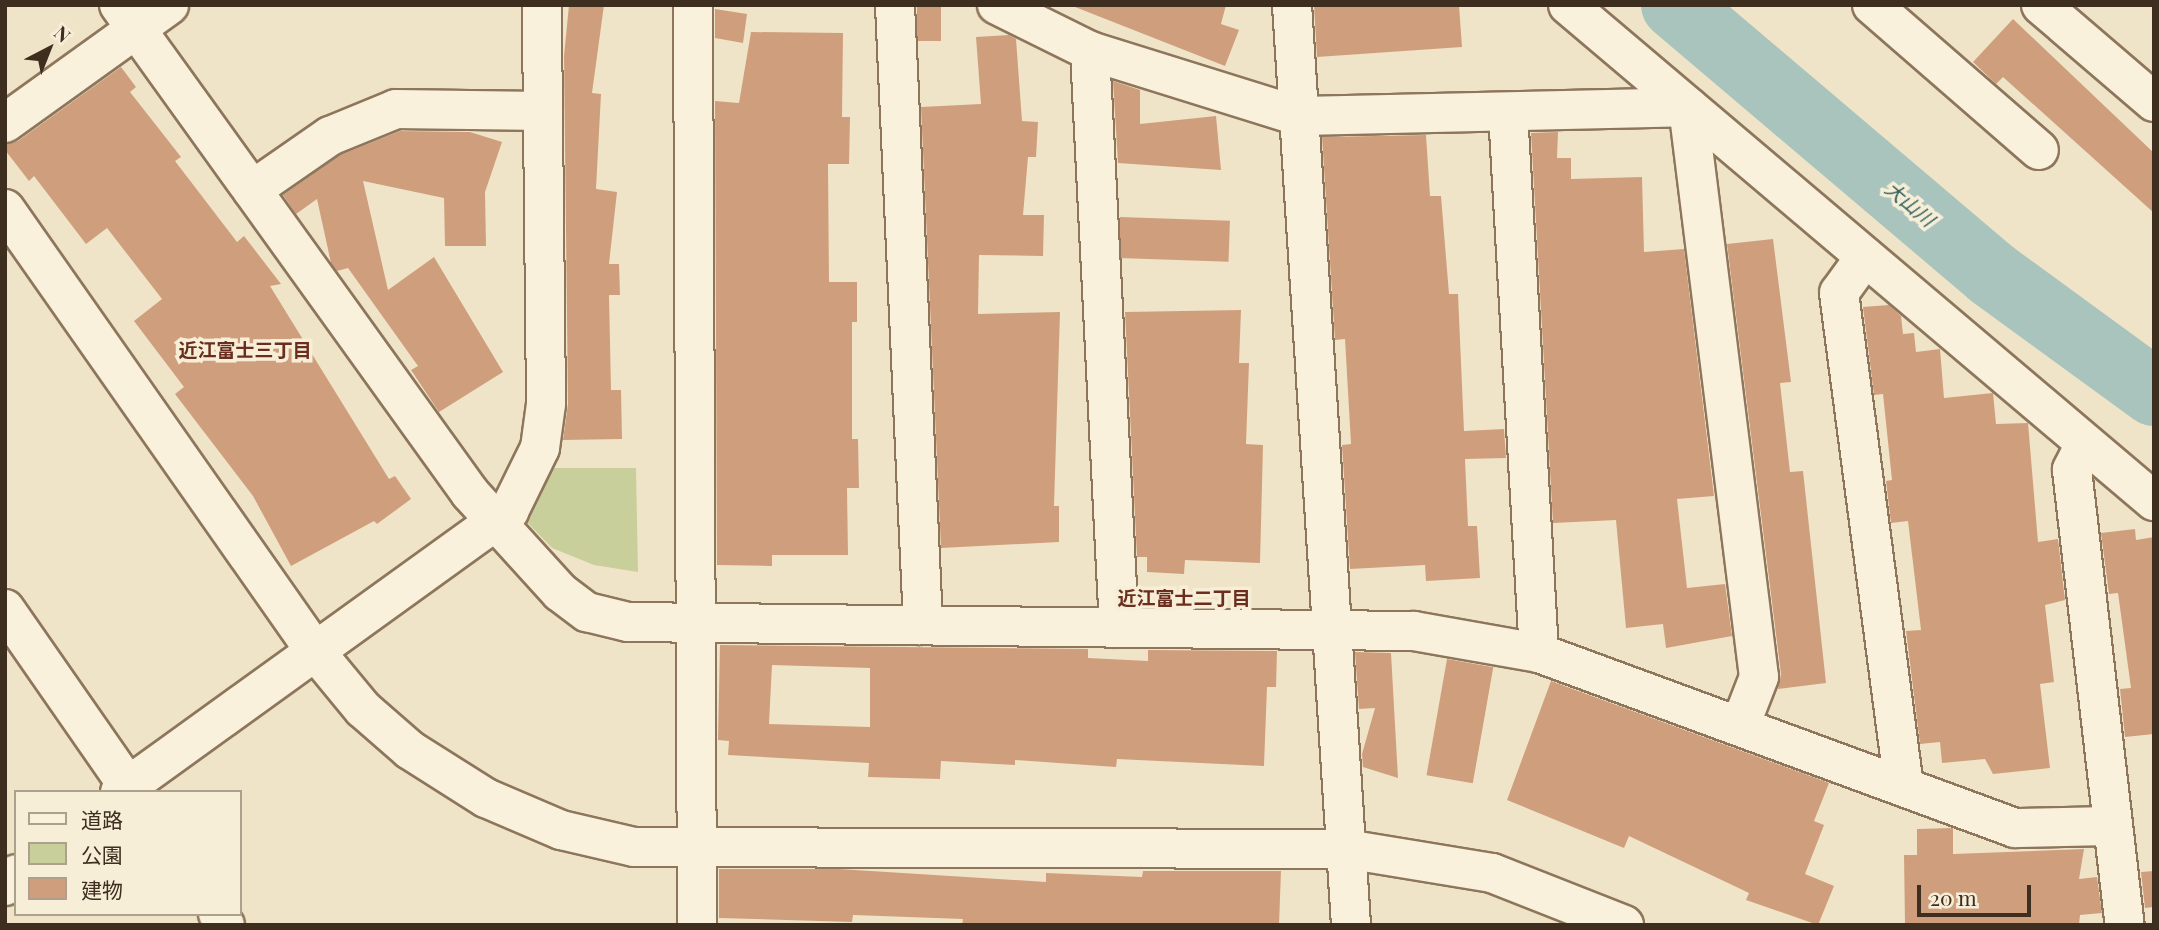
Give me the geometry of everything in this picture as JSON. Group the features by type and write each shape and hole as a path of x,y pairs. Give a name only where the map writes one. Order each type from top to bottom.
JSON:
{"street":[{"path":"5,123 128,17 169,5"},
{"path":"7,615 127,790 509,511 540,448 546,404 542,5"},
{"path":"693,5 697,925"},
{"path":"895,5 923,625"},
{"path":"997,5 1090,51 1299,116 1688,107"},
{"path":"1292,5 1351,925"},
{"path":"1568,5 2154,502"},
{"path":"1872,5 2039,150"},
{"path":"2041,5 2154,102"},
{"path":"128,17 470,494 560,592 587,612 628,622 1414,631 1539,653 2015,828 2113,826"},
{"path":"1090,51 1119,628"},
{"path":"1688,107 1759,677 1740,726"},
{"path":"252,190 330,136 396,109 543,111"},
{"path":"1508,112 1539,653"},
{"path":"5,209 315,651 363,709 410,750 486,798 561,830 634,847 1346,849 1492,873 1624,925"},
{"path":"1865,257 1839,293 1904,787"},
{"path":"2085,444 2072,470 2125,925"}],"green space":[{"path":"521,468 636,468 638,572 594,565 552,548 524,519"}],"building":[{"path":"569,5 604,5 592,93 601,94 596,189 617,192 609,264 619,264 620,295 609,295 611,390 621,390 622,439 563,440 568,404 564,56"},
{"path":"917,5 941,5 941,41 917,41"},
{"path":"1070,5 1226,5 1221,24 1239,30 1225,66"},
{"path":"1314,5 1459,5 1462,47 1317,57"},
{"path":"715,9 747,14 743,43 715,38"},
{"path":"2013,19 2154,153 2154,213 2003,77 1996,84 1973,62"},
{"path":"751,32 843,33 842,117 850,117 849,164 828,164 829,282 857,282 857,322 852,322 852,439 858,439 859,488 847,488 848,555 772,555 772,566 717,565 715,101 739,103"},
{"path":"1009,35 1016,39 1022,121 1038,122 1036,157 1028,157 1023,215 1044,215 1043,256 979,255 978,314 1060,312 1054,506 1059,506 1059,542 941,548 921,107 981,104 976,37"},
{"path":"121,67 136,87 130,92 181,157 175,161 237,242 244,236 281,284 270,286 389,479 395,476 411,499 377,524 374,521 291,566 253,496 175,394 184,387 134,321 162,299 107,228 86,244 34,176 29,181 5,150 5,145 18,141"},
{"path":"1113,81 1140,90 1140,124 1216,116 1221,170 1118,163"},
{"path":"400,131 470,132 502,142 485,192 486,246 445,246 444,198 363,181 388,290 434,257 503,372 439,412 411,370 418,366 348,268 337,271 331,263 317,199 296,214 283,195 340,155"},
{"path":"1558,132 1557,158 1571,158 1571,179 1642,177 1644,252 1684,249 1714,496 1677,499 1687,588 1725,584 1732,636 1666,648 1663,624 1626,628 1616,520 1553,523 1531,133"},
{"path":"1426,135 1430,196 1441,196 1449,294 1458,294 1464,431 1504,429 1506,458 1465,459 1468,526 1477,526 1480,578 1426,581 1425,565 1350,569 1342,445 1351,444 1345,339 1335,340 1322,137"},
{"path":"1120,217 1230,221 1229,262 1119,258"},
{"path":"1773,239 1791,382 1780,383 1790,472 1803,471 1826,683 1778,689 1781,674 1727,244"},
{"path":"1889,305 1901,316 1903,334 1914,333 1916,352 1940,349 1944,398 1993,393 1996,424 2028,423 2038,542 2058,539 2065,600 2045,605 2054,682 2040,684 2050,768 1993,774 1985,759 1942,763 1940,742 1920,744 1906,631 1921,630 1908,521 1891,523 1886,481 1892,480 1883,394 1874,395 1863,307"},
{"path":"1241,310 1239,363 1249,363 1246,444 1263,445 1260,563 1185,560 1184,574 1147,572 1147,557 1137,557 1125,312"},
{"path":"2135,529 2136,540 2154,537 2154,734 2125,737 2120,689 2131,688 2118,593 2109,594 2101,533"},
{"path":"720,645 1088,649 1088,658 1148,661 1148,650 1277,651 1276,687 1267,687 1264,766 1117,759 1116,767 1015,760 1015,765 941,761 940,779 868,777 869,763 728,755 729,741 718,740","holes":["772,665 870,668 870,727 769,724"]},
{"path":"1355,652 1391,653 1398,778 1363,767 1362,754 1375,708 1359,709"},
{"path":"1447,659 1493,667 1473,783 1427,775"},
{"path":"1551,681 1829,783 1814,821 1824,825 1805,874 1834,886 1818,925 1746,900 1749,893 1629,836 1624,848 1507,800"},
{"path":"1953,828 1953,854 2084,849 2079,879 2097,877 2102,913 2080,915 2079,925 1905,925 1904,855 1917,855 1917,829"},
{"path":"719,869 839,869 1046,882 1046,873 1142,877 1143,871 1281,871 1279,925 962,925 963,919 853,915 852,922 719,918"},
{"path":"2154,871 2154,907 2145,908 2141,872"}],"waterway":[{"name":"大山川","path":"1675,5 1992,274 2154,392"}],"district":[{"name":"近江富士三丁目","path":"245,350"},
{"name":"近江富士二丁目","path":"1184,598"}]}
